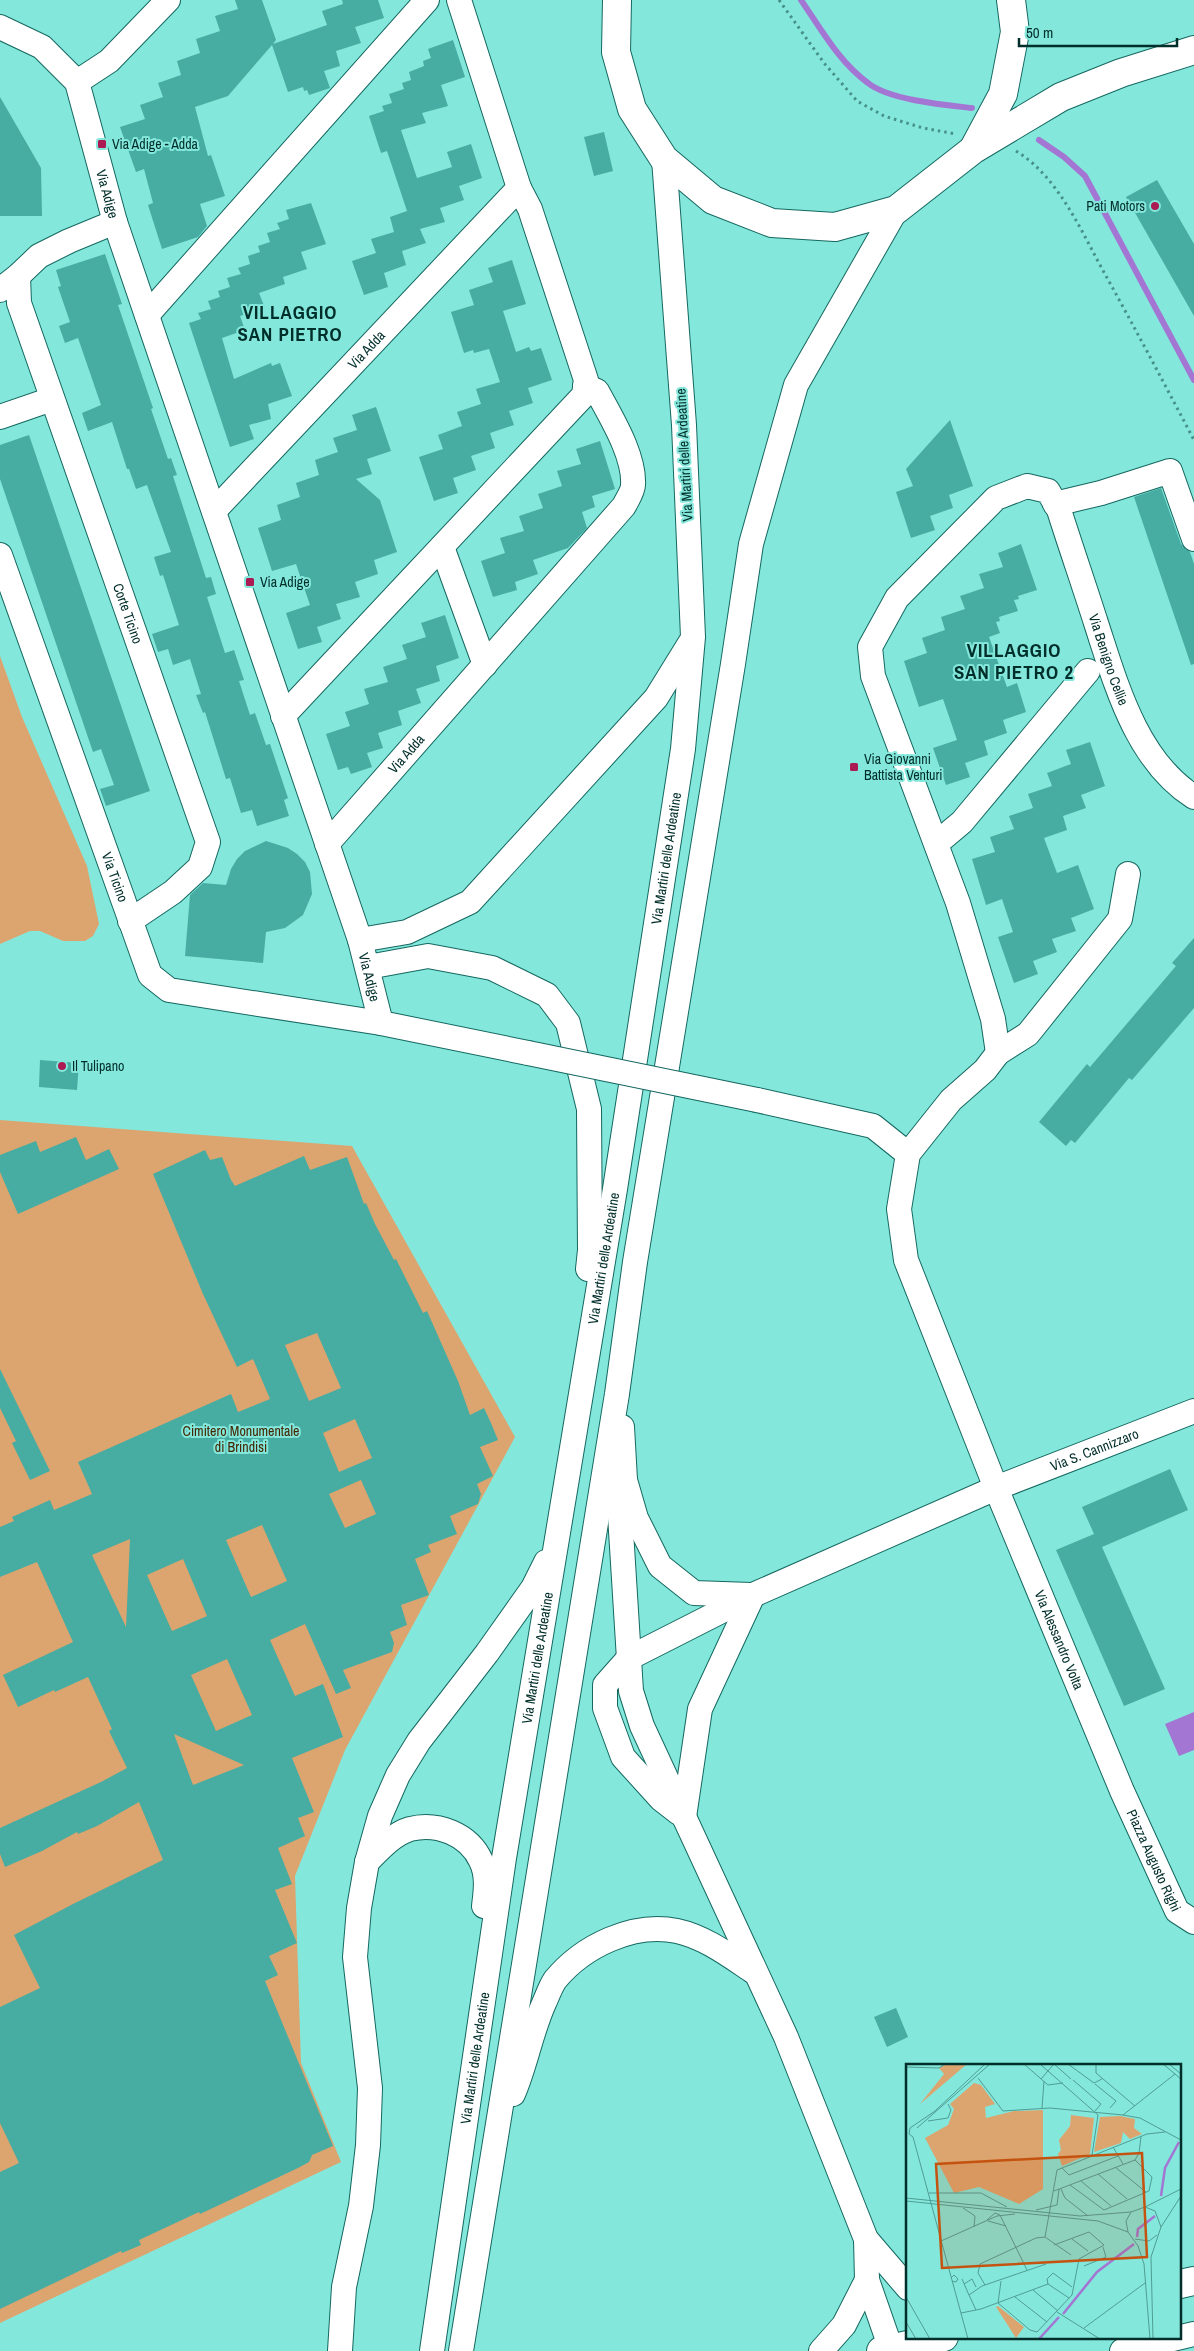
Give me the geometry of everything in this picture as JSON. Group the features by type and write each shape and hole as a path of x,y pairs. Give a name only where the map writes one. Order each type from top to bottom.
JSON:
{"main road":[{"path":"617,0 616,52 632,109 664,159 712,200 772,223 835,227 896,210 966,142 1004,94 1015,32 1011,0"},
{"path":"966,142 1061,97 1121,73 1194,50"},
{"path":"886,2350 938,2338"}],"street":[{"path":"77,82 109,61 168,0"},
{"path":"146,315 426,0"},
{"path":"283,716 584,395 586,380 530,209 519,188 459,0"},
{"name":"Via Adige","path":"0,27 42,47 77,82 115,222 360,940 381,1023"},
{"name":"Via Martiri delle Ardeatine","path":"432,2351 486,1980 683,749 693,637 684,425 664,159"},
{"name":"Via Adda","path":"214,511 519,188"},
{"path":"461,2351 617,1394 635,1262 751,544 796,385 896,210"},
{"path":"9,283 39,256 69,240 115,222"},
{"name":"Corte Ticino","path":"9,283 19,303 208,842 200,867 172,892 130,921"},
{"name":"Via Adda","path":"327,844 624,506 634,486 631,466 623,442 597,391 585,386"},
{"path":"0,417 52,399"},
{"path":"1055,504 1101,493 1170,471 1194,539"},
{"name":"Via Benigno Cellie","path":"937,843 873,676 870,647 897,598 996,498 1026,486 1048,491 1055,504 1123,704 1149,749 1169,776 1194,796"},
{"path":"442,547 485,665"},
{"name":"Via Ticino","path":"2,568 150,975 169,990 381,1023 757,1100 873,1126 908,1154"},
{"path":"360,940 407,932 470,902 656,698 693,637"},
{"path":"998,1053 987,1001 958,903 937,843 962,822 1088,671"},
{"path":"908,1154 951,1100 985,1070 998,1053 1028,1034 1120,919 1128,874"},
{"path":"368,967 428,956 492,968 547,995 568,1023 589,1109 590,1250 580,1346 580,1398"},
{"name":"Via Alessandro Volta","path":"908,1154 899,1209 906,1260 996,1488 1122,1791"},
{"path":"617,1394 625,1480 636,1518 660,1566 694,1593 752,1596 700,1708 684,1817"},
{"name":"Via S. Cannizzaro","path":"629,1658 752,1596 996,1488 1194,1411"},
{"path":"625,1480 620,1514 631,1690 642,1726 754,1972 786,2037 866,2239 906,2286"},
{"path":"340,2351 344,2287 361,2206 368,2145 370,2088 355,1957 359,1908 367,1862 380,1816 398,1775 419,1741 487,1653 533,1588 557,1538"},
{"name":"Piazza Augusto Righi","path":"1122,1791 1177,1911 1194,1922"},
{"path":"367,1862 390,1840 409,1829 439,1827 464,1838 481,1860 487,1882 480,1952 486,1980"},
{"path":"494,2140 518,2083 534,2024 554,1981 586,1952 617,1936 644,1930 677,1931 716,1946 754,1972"},
{"path":"866,2239 866,2280 886,2350"},
{"path":"821,2351 844,2325 866,2280"},
{"path":"1109,2338 1121,2351 1177,2338"}],"path":[{"path":"779,0 824,64 857,101 884,116 966,142"},
{"path":"1011,149 1026,158 1048,180 1068,208 1138,333 1194,440"}],"green space":[{"path":"0,656 22,717 87,866 99,924 93,936 85,941 63,941 40,931 30,931 0,944"},
{"name":"Cimitero Monumentale di Brindisi","path":"0,1120 352,1146 515,1437 345,1750 295,1876 301,2063 341,2162 0,2323"}],"shaded area":[{"path":"1194,1712 1194,1750 1179,1756 1165,1724"}],"building":[{"path":"235,0 262,0 276,40 273,44 327,25 322,11 343,4 342,0 378,0 384,18 355,27 361,43 336,51 340,66 324,71 330,88 309,95 307,90 304,91 303,87 288,92 272,45 228,96 195,107 208,156 211,155 225,196 200,204 207,226 198,237 162,249 148,205 153,203 144,169 136,172 120,127 145,119 140,105 163,97 158,83 181,75 177,61 200,53 196,39 220,31 215,16 238,9"},
{"path":"453,40 465,77 441,85 448,106 422,113 426,123 401,130 417,178 452,167 447,152 471,144 482,178 459,186 464,200 440,208 445,222 420,229 426,243 402,251 406,265 384,273 388,287 364,295 352,261 376,253 371,239 394,232 390,217 407,211 387,151 381,153 369,116 384,111 382,106 392,103 389,94 404,89 402,83 411,80 409,72 424,66 423,61 431,58 428,49"},
{"path":"0,97 41,168 42,216 0,216"},
{"path":"604,132 613,171 594,176 584,137"},
{"path":"1157,180 1194,244 1194,316 1126,197"},
{"path":"311,203 326,244 301,252 307,269 283,277 285,284 259,293 265,308 240,316 245,330 222,338 234,379 271,363 272,366 280,363 292,396 268,404 271,419 249,425 254,439 230,447 189,323 201,319 198,313 211,309 208,301 220,297 218,291 230,287 227,278 241,274 238,268 250,264 248,256 260,252 258,246 270,242 267,233 280,229 277,223 289,219 286,210"},
{"path":"105,254 122,304 118,305 153,408 151,409 168,459 171,458 177,475 173,476 206,578 211,577 216,594 207,597 225,653 234,650 244,680 239,681 250,715 255,713 266,745 270,744 288,798 284,800 289,816 257,826 252,810 241,813 230,778 226,779 205,712 203,713 196,695 201,694 190,659 173,665 168,649 158,652 152,634 179,625 163,575 160,576 154,557 171,552 147,485 136,489 129,469 127,469 112,422 88,431 82,413 101,405 78,338 65,343 59,326 70,322 58,287 61,286 56,270"},
{"path":"512,260 526,304 503,311 516,352 529,347 531,351 541,348 552,380 528,388 533,403 509,411 514,425 490,433 495,448 471,456 476,470 453,478 458,493 434,501 419,457 443,449 438,435 462,426 457,412 481,404 476,389 500,382 489,349 474,353 473,350 464,353 451,312 474,305 469,290 493,282 488,268"},
{"path":"376,407 391,451 367,459 372,474 356,479 380,500 397,552 374,560 378,574 355,582 360,597 336,604 341,619 317,627 322,642 298,649 286,613 310,605 296,564 272,571 258,528 281,520 277,505 300,497 296,483 319,475 315,460 338,452 333,438 357,430 352,415"},
{"path":"950,420 973,486 949,495 953,508 930,516 935,530 911,538 896,492 913,486 906,469"},
{"path":"29,435 150,791 106,806 100,789 114,785 101,749 93,752 0,479 0,445"},
{"path":"600,441 615,489 592,496 595,507 582,512 587,528 568,548 533,560 538,574 515,582 517,590 493,597 481,561 505,553 500,538 524,531 519,516 543,508 538,494 562,486 557,471 581,464 576,449"},
{"path":"1161,488 1181,544 1190,552 1194,564 1194,664 1191,665 1134,497"},
{"path":"1021,544 1037,590 1018,596 1019,599 1014,600 1018,611 999,617 1000,621 996,622 1000,633 989,637 1007,687 1017,683 1026,712 1003,720 1007,733 984,741 988,755 965,763 970,777 946,785 933,748 957,740 943,699 919,707 904,661 927,653 922,638 945,630 941,617 965,609 960,596 984,588 979,574 1003,567 998,553"},
{"path":"445,615 459,658 436,666 440,681 416,689 421,703 398,711 402,725 378,733 383,748 367,753 372,767 351,774 348,767 338,770 326,734 350,726 345,712 369,704 364,689 388,682 383,667 407,659 402,645 426,637 421,623"},
{"path":"1090,742 1105,786 1081,795 1086,808 1063,816 1067,830 1044,838 1057,873 1078,865 1094,909 1071,918 1076,931 1052,939 1057,952 1033,961 1038,974 1014,983 998,937 1013,932 1002,899 986,905 972,859 995,852 990,837 1014,829 1009,816 1033,808 1028,794 1052,786 1047,773 1071,764 1066,750"},
{"path":"266,841 288,848 297,854 305,862 310,872 312,894 303,915 285,928 266,932 263,963 185,956 190,895 203,883 226,885 231,869 237,859 245,851"},
{"path":"1194,938 1194,1008 1132,1080 1129,1078 1075,1143 1071,1140 1066,1146 1039,1122 1087,1064 1090,1067 1176,966 1172,963"},
{"path":"40,1060 79,1063 77,1090 39,1087"},
{"path":"76,1137 86,1160 109,1149 119,1169 18,1214 0,1172 0,1155 36,1141 40,1152"},
{"name":"Cimitero Monumentale di Brindisi","path":"205,1150 210,1160 222,1157 235,1186 304,1156 310,1170 347,1157 364,1204 366,1203 375,1224 394,1260 396,1259 423,1313 427,1311 458,1381 470,1415 484,1408 498,1440 480,1447 493,1476 477,1484 481,1494 478,1504 450,1516 457,1534 428,1545 431,1552 415,1559 429,1595 401,1605 407,1625 390,1632 394,1643 392,1652 343,1670 351,1688 336,1694 305,1624 270,1640 295,1696 323,1684 343,1737 292,1758 314,1812 298,1818 305,1836 278,1848 292,1884 275,1890 297,1943 269,1956 278,1975 265,1981 333,2146 312,2155 309,2162 298,2168 139,2240 141,2245 122,2253 121,2251 0,2309 0,2172 19,2163 0,2123 0,2007 40,1988 14,1935 163,1860 139,1802 97,1826 78,1834 77,1832 42,1851 5,1867 0,1854 0,1828 101,1782 127,1768 109,1731 112,1729 88,1677 18,1707 3,1675 73,1642 37,1562 0,1577 0,1527 14,1521 12,1517 50,1500 54,1510 92,1494 78,1462 231,1394 238,1412 270,1399 253,1359 237,1367 203,1294 153,1174","holes":["317,1333 341,1388 309,1401 285,1345","355,1419 372,1458 339,1472 323,1433","361,1480 376,1514 345,1528 329,1494","262,1525 287,1581 251,1597 226,1540","130,1539 126,1627 92,1555","183,1559 207,1616 172,1631 147,1575","227,1659 252,1715 216,1731 191,1675","174,1734 244,1765 193,1785"]},
{"path":"0,1369 50,1471 30,1480 12,1443 16,1441 0,1408"},
{"path":"1170,1469 1188,1510 1102,1547 1165,1689 1124,1706 1056,1550 1094,1534 1082,1507"},
{"path":"896,2008 908,2037 887,2047 874,2017"}],"waterway":[{"path":"801,0 839,55 858,75 877,89 903,98 972,108"},
{"path":"1039,140 1064,157 1085,176 1194,380"}],"place":[{"name":"Via Adige - Adda","path":"102,144"},
{"name":"Pati Motors","path":"1155,206"},
{"name":"Via Adige","path":"250,582"},
{"name":"Via Giovanni Battista Venturi","path":"854,767"},
{"name":"Il Tulipano","path":"62,1066"}],"district":[{"name":"VILLAGGIO SAN PIETRO","path":"290,323"},
{"name":"VILLAGGIO SAN PIETRO 2","path":"1014,661"}]}
